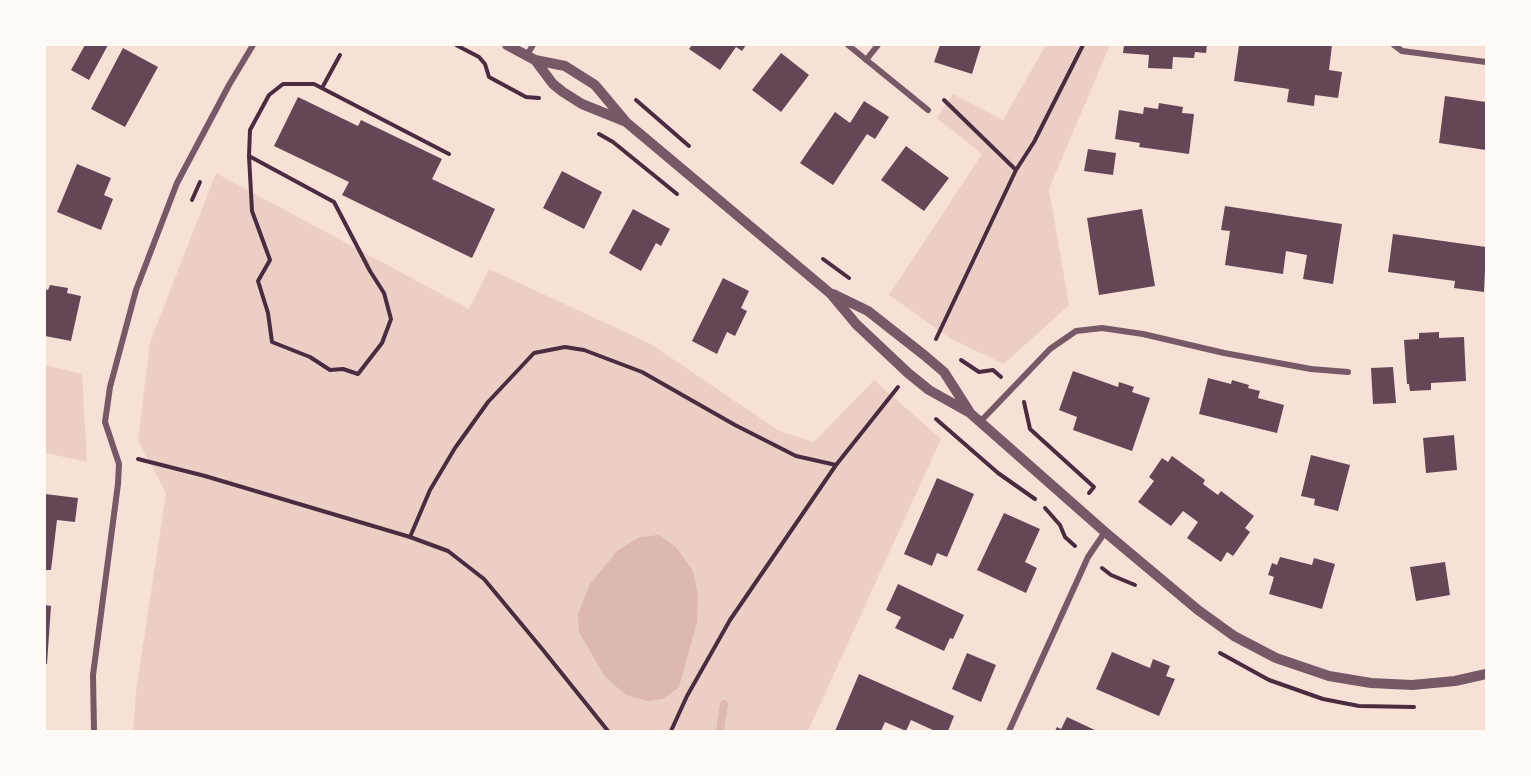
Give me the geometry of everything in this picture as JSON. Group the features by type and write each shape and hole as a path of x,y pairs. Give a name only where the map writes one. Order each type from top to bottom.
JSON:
{"street":[{"path":"94,731 93,675 119,464 105,422 110,387 136,290 177,183 229,85 254,45"},
{"path":"507,45 531,58 565,66 595,86 626,122 831,294 856,324 908,373 929,390 970,413 1105,532 1198,610 1234,636 1276,657 1329,676 1371,683 1412,685 1455,681 1486,674"},
{"path":"533,45 531,58 563,93 582,104 626,122"},
{"path":"848,45 928,110"},
{"path":"866,60 878,45"},
{"path":"1394,45 1402,51 1486,62"},
{"path":"831,294 868,310 944,372 970,413"},
{"path":"980,422 1011,387 1050,349 1076,331 1102,328 1143,334 1224,353 1311,369 1348,372"},
{"path":"1009,731 1088,557 1105,532"}],"path":[{"path":"456,45 479,57 485,64 489,77 526,97 539,98 546,102"},
{"path":"934,342 1016,170 1034,142 1083,45"},
{"path":"322,88 340,55"},
{"path":"249,156 334,202 384,293 391,319 382,343 358,374 343,369 330,370 310,357 272,342 268,313 258,281 270,260 252,211 249,156 250,130 269,95 283,84 314,84 449,154"},
{"path":"631,95 691,147"},
{"path":"951,106 1016,170"},
{"path":"593,130 613,142 682,198"},
{"path":"191,202 205,173"},
{"path":"817,254 853,281"},
{"path":"410,537 430,490 454,448 488,402 534,352 565,347 584,350 642,372 735,425 796,456 836,465"},
{"path":"952,354 979,372 993,370 1023,400 1030,429 1094,487"},
{"path":"891,378 907,393"},
{"path":"671,731 687,696 730,620 836,465 898,386"},
{"path":"932,416 957,438"},
{"path":"134,449 138,459 137,466"},
{"path":"138,459 205,476 410,537 448,551 484,579 608,731"}],"shaded area":[{"path":"1046,45 1110,45 1049,189 1069,305 1004,364 951,339 889,295 982,154 937,118 953,94 1003,120"},
{"path":"216,173 469,309 489,269 651,344 779,431 814,442 874,380 941,439 808,731 133,731 136,692 166,493 138,440 150,342"},
{"path":"45,365 82,374 87,462 45,453"},
{"path":"659,535 676,547 693,571 698,595 697,622 679,687 663,699 648,701 626,695 605,677 579,632 578,614 590,584 618,550 640,537"}],"building":[{"path":"85,45 108,45 89,80 71,70"},
{"path":"692,45 746,45 742,51 736,47 720,70 689,49"},
{"path":"940,45 981,45 972,74 934,62"},
{"path":"1124,45 1207,45 1206,53 1195,52 1194,58 1173,57 1172,69 1148,68 1149,55 1123,53"},
{"path":"1239,45 1332,45 1329,70 1342,72 1338,98 1315,95 1314,106 1287,102 1289,89 1234,81"},
{"path":"123,48 158,67 125,127 91,109"},
{"path":"781,53 809,75 781,112 752,90"},
{"path":"1445,96 1486,102 1486,150 1439,143"},
{"path":"298,97 358,126 361,120 442,159 432,179 495,209 472,258 342,195 349,182 274,146"},
{"path":"864,101 889,117 875,139 867,134 833,185 800,163 835,112 850,123"},
{"path":"1159,103 1183,107 1182,113 1194,114 1189,154 1139,147 1140,143 1115,139 1119,110 1143,114 1144,107 1158,109"},
{"path":"906,146 949,178 924,211 881,180"},
{"path":"1088,149 1116,153 1113,175 1084,171"},
{"path":"77,164 111,178 104,195 113,199 101,230 57,212"},
{"path":"562,171 602,192 584,229 543,208"},
{"path":"1225,206 1342,224 1333,284 1303,279 1307,255 1286,251 1283,274 1225,265 1230,231 1221,230"},
{"path":"633,209 670,229 661,246 656,243 641,271 609,253"},
{"path":"1142,209 1155,286 1099,295 1087,218"},
{"path":"1393,234 1486,247 1484,292 1454,288 1455,281 1388,272"},
{"path":"723,278 749,291 741,308 747,311 735,336 727,332 717,354 692,341"},
{"path":"50,285 68,288 67,293 81,296 71,341 45,336 45,289 48,290"},
{"path":"1439,332 1439,338 1464,337 1466,381 1431,383 1431,390 1410,391 1409,384 1407,384 1404,340 1419,339 1419,333"},
{"path":"1393,367 1396,403 1373,404 1371,368"},
{"path":"1073,371 1118,387 1119,382 1134,387 1132,392 1150,398 1132,451 1073,430 1077,417 1059,410"},
{"path":"1208,378 1231,384 1232,380 1249,385 1248,388 1260,391 1258,398 1284,405 1277,433 1199,414"},
{"path":"1454,435 1457,470 1426,473 1423,438"},
{"path":"1311,455 1350,465 1338,511 1314,505 1315,499 1301,496"},
{"path":"1172,456 1205,480 1203,484 1218,495 1221,491 1254,516 1245,528 1250,532 1233,556 1227,552 1221,562 1187,538 1198,522 1183,511 1171,526 1138,502 1154,481 1149,477 1162,458 1168,462"},
{"path":"937,478 974,494 947,557 937,553 932,566 904,554"},
{"path":"45,494 78,498 75,522 57,520 51,570 45,570"},
{"path":"1004,513 1040,529 1025,562 1037,568 1026,593 977,570"},
{"path":"1280,557 1312,565 1314,558 1335,564 1322,609 1269,594 1274,577 1268,575 1272,563 1277,565"},
{"path":"1445,562 1450,595 1416,601 1410,567"},
{"path":"898,584 964,615 953,639 950,638 944,651 895,628 901,617 886,610"},
{"path":"45,605 51,606 47,664 45,664"},
{"path":"1112,652 1150,668 1153,659 1170,666 1166,676 1175,679 1159,716 1096,689"},
{"path":"967,653 996,665 981,702 952,689"},
{"path":"859,674 954,716 948,731 935,731 911,720 906,731 885,722 881,731 835,731"},
{"path":"1067,717 1097,731 1055,731 1057,727 1061,729"}],"waterway":[{"path":"720,731 724,704"}]}
